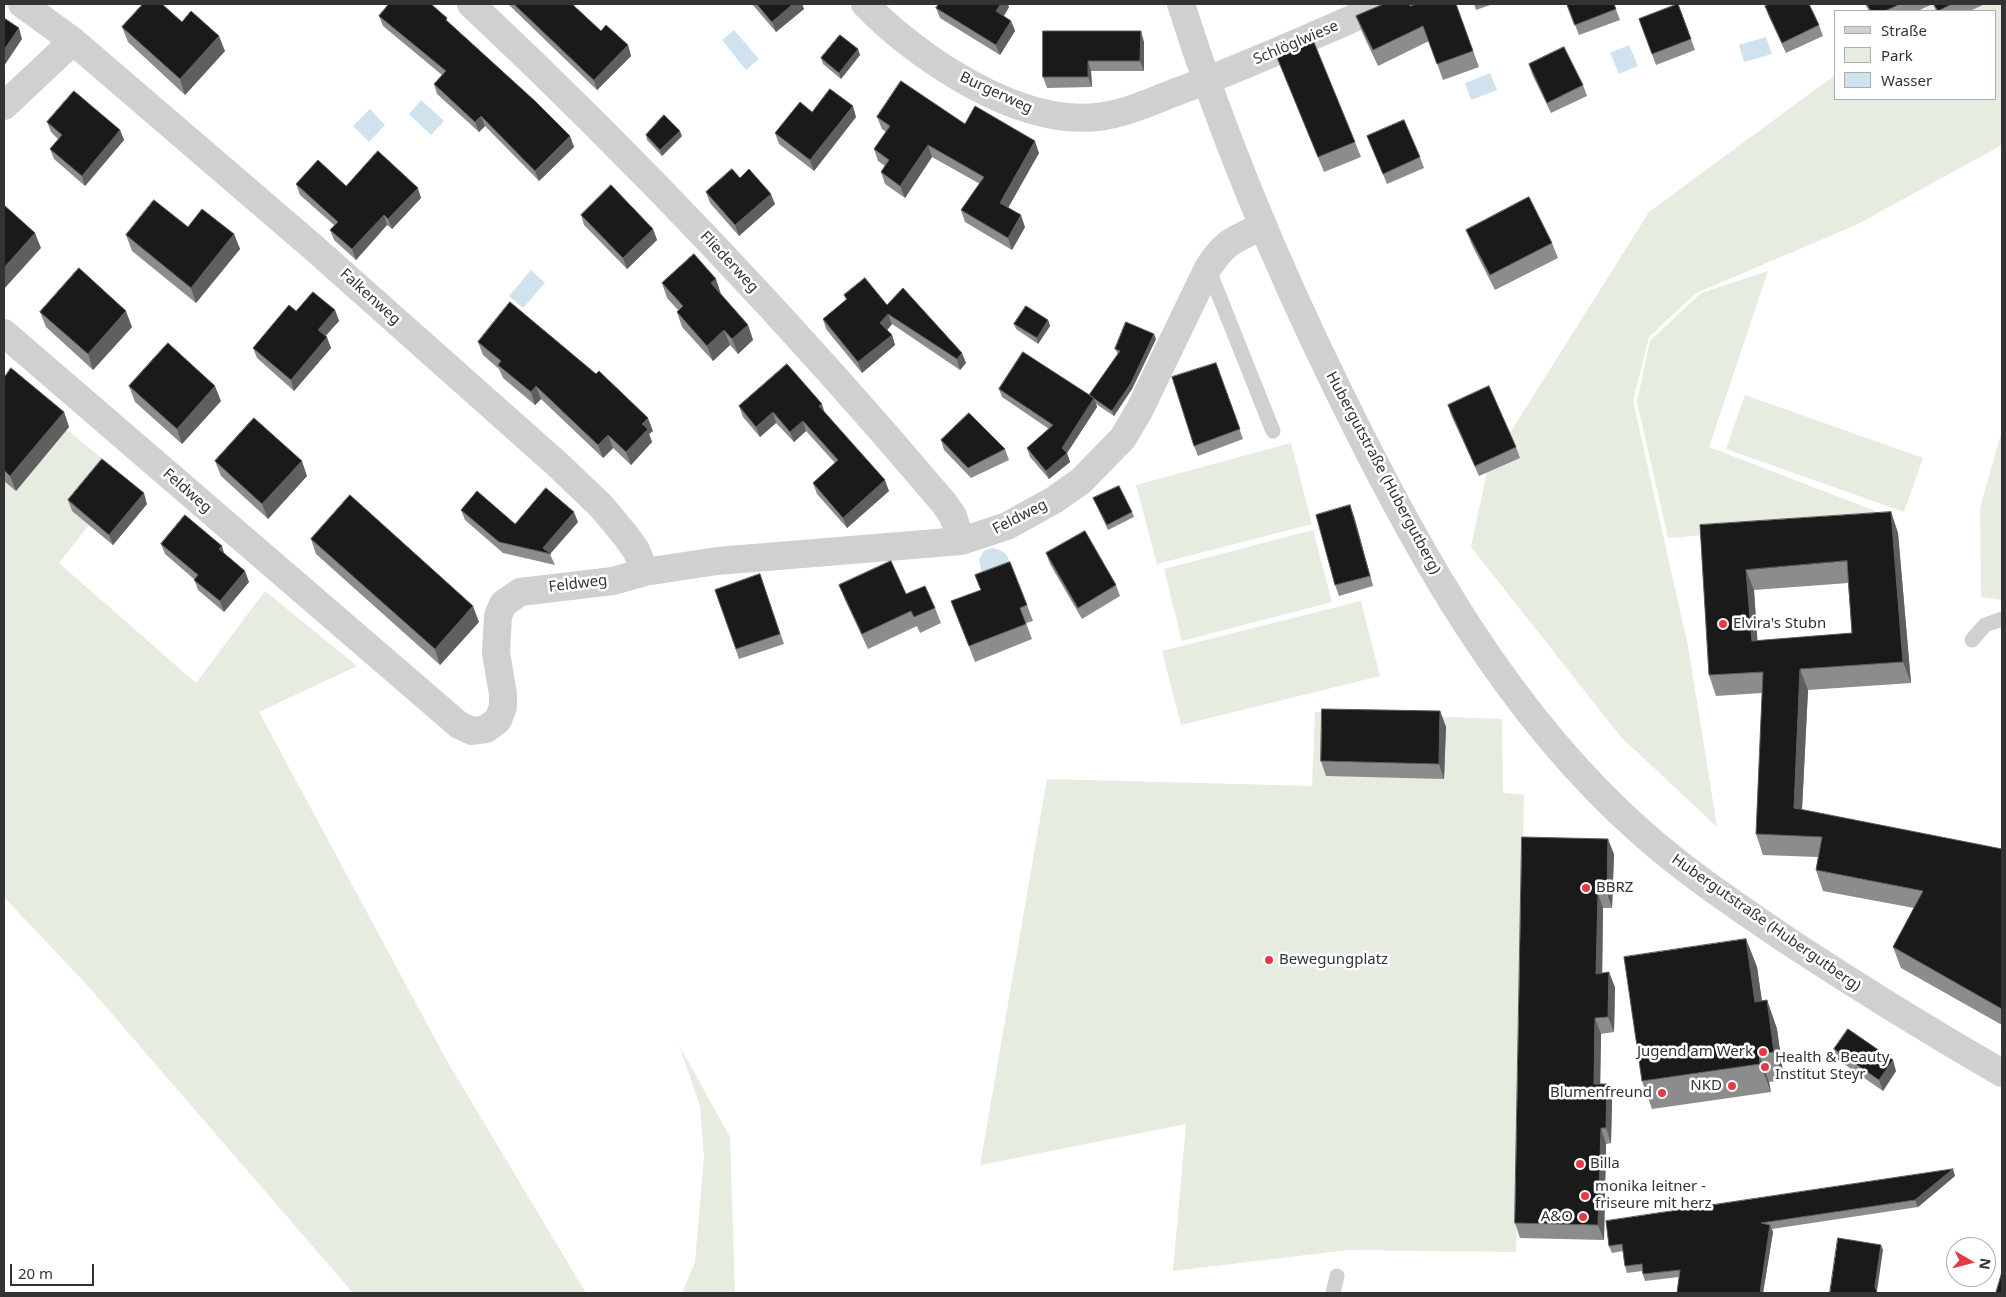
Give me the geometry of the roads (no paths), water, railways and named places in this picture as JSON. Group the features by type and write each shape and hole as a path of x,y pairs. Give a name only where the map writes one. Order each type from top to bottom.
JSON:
{"street":[{"name":"Falkenweg","path":"22,4 73,41 314,248 557,464 601,506 626,536 636,550 645,572"},
{"name":"Fliederweg","path":"470,4 551,79 727,259 944,503 953,516 961,540"},
{"name":"Burgerweg","path":"865,4 907,42 938,64 1012,104 1039,113 1065,117 1096,117 1119,112 1205,82"},
{"name":"Hubergutstraße (Hubergutberg)","path":"1181,4 1205,82 1262,226 1305,323 1404,520 1448,596 1517,695 1592,786 1661,850 1689,873 1843,977 2002,1073"},
{"name":"Schlöglwiese","path":"1205,82 1386,4"},
{"path":"4,106 73,41"},
{"name":"Feldweg","path":"4,333 459,725 472,731 486,729 498,720 503,707 495,636 498,616 503,604 510,597 520,592 613,581 645,572 717,561 961,540 1007,526 1054,500 1081,482 1123,438 1140,409 1208,268 1226,243 1262,226"}],"lane":[{"path":"1208,268 1273,431"},
{"path":"1972,640 1985,626 2002,619"},
{"path":"1332,1293 1337,1276"}],"water":[{"path":"734,30 759,59 746,70 722,40"},
{"path":"1766,37 1772,54 1744,62 1739,45"},
{"path":"1629,45 1638,66 1619,74 1610,53"},
{"path":"1490,73 1497,90 1471,100 1465,83"},
{"path":"421,100 444,121 431,135 409,114"},
{"path":"370,109 385,125 369,142 353,126"},
{"path":"531,270 545,283 523,308 509,296"},
{"path":"992,548 1004,552 1008,558 1009,571 982,574 979,559 984,551"}],"place":[{"name":"Elvira's Stubn","path":"1723,624"},
{"name":"BBRZ","path":"1586,888"},
{"name":"Bewegungplatz","path":"1269,960"},
{"name":"Jugend am Werk","path":"1763,1052"},
{"name":"Health & Beauty Institut Steyr","path":"1765,1067"},
{"name":"NKD","path":"1732,1086"},
{"name":"Blumenfreund","path":"1662,1093"},
{"name":"Billa","path":"1580,1164"},
{"name":"monika leitner - friseure mit herz","path":"1585,1196"},
{"name":"A&O","path":"1583,1217"}]}
